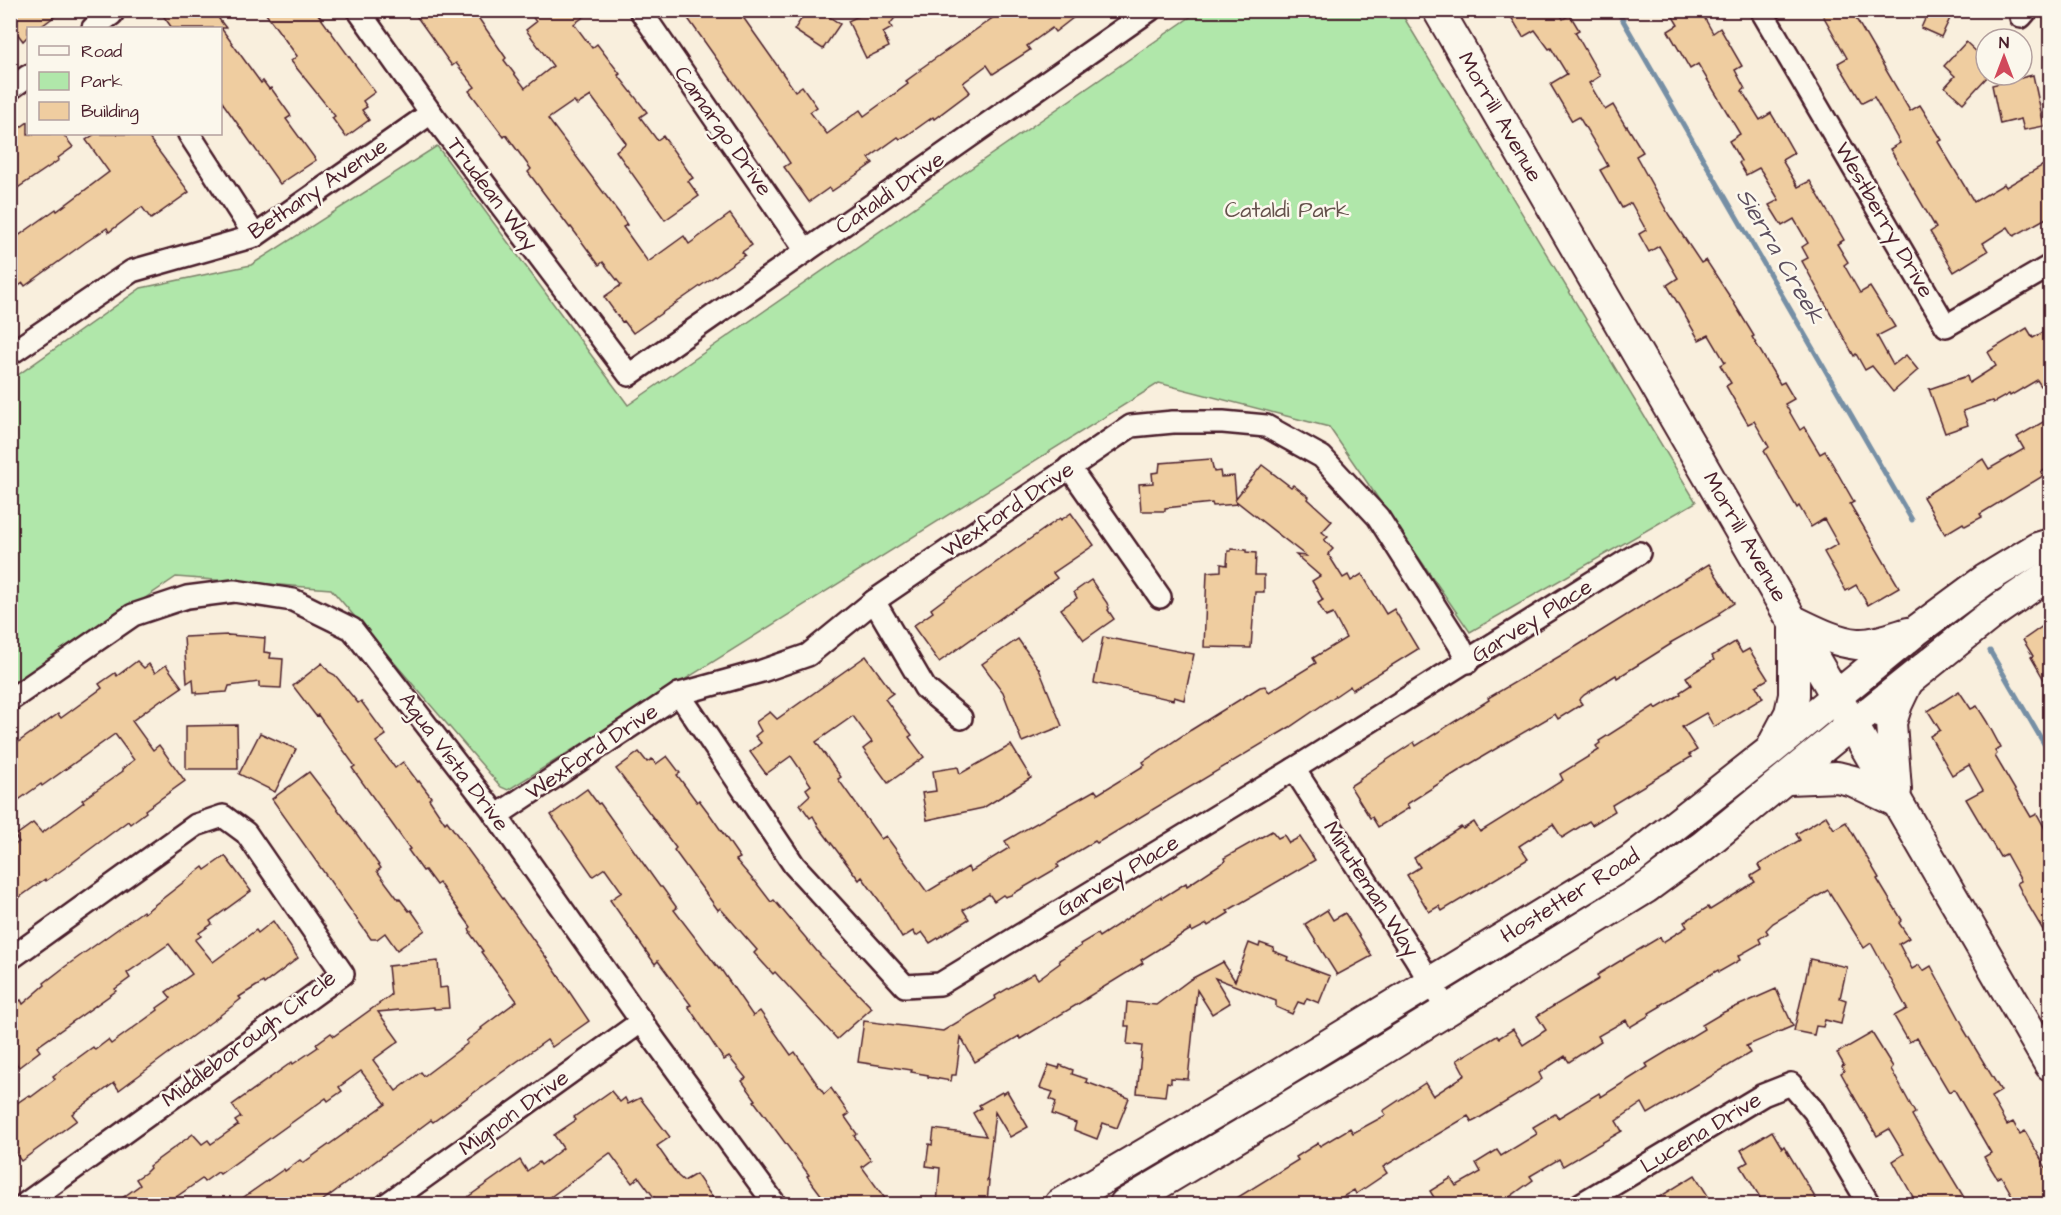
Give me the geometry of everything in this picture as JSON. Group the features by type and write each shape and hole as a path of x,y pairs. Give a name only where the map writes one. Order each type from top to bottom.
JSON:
{"main road":[{"name":"Morrill Avenue","path":"1438,10 2050,1065"},
{"name":"Hostetter Road","path":"1060,1204 1267,1082 1631,860 1770,751 1917,630 1986,579 2037,548 2050,544"},
{"name":"Hostetter Road","path":"1125,1204 1646,888 1703,846 1853,723 1989,616 2050,574"},
{"path":"1770,751 1790,712 1794,695 1794,621 1833,638 1857,644 1880,642 1917,630"},
{"path":"1898,802 1891,723 1896,704 1908,680"},
{"path":"1788,778 1837,777 1853,781 1898,802"}],"street":[{"name":"Trudean Way","path":"358,10 431,112 629,375"},
{"name":"Camargo Drive","path":"640,10 806,251"},
{"name":"Cataldi Drive","path":"629,375 1150,10"},
{"name":"Westberry Drive","path":"1761,10 1946,326 2050,266"},
{"path":"95,27 114,18"},
{"path":"10,89 27,77"},
{"name":"Bethany Avenue","path":"10,354 132,272 255,236 431,112"},
{"path":"190,135 255,236"},
{"name":"Wexford Drive","path":"496,816 679,694 762,671 808,655 874,601 1131,426 1173,422 1222,422 1266,426 1322,457 1378,517 1459,644 1468,662"},
{"path":"1069,467 1160,597"},
{"name":"Garvey Place","path":"679,694 794,865 905,986 940,984 1468,662 1639,553"},
{"name":"Agua Vista Drive","path":"10,700 133,615 186,597 234,591 292,600 352,629 496,816 775,1204"},
{"path":"874,601 925,688 961,718"},
{"name":"Minuteman Way","path":"1294,769 1447,1010"},
{"name":"Middleborough Circle","path":"10,959 196,825 223,816 246,833 343,974 25,1204"},
{"name":"Mignon Drive","path":"387,1204 642,1021"},
{"name":"Lucena Drive","path":"1581,1204 1606,1198 1763,1095 1791,1084 1814,1111 1869,1204"}],"green space":[{"name":"Cataldi Park","path":"1199,11 1400,11 1696,502 1470,632 1329,427 1159,383 508,790 501,787 331,589 176,577 11,690 11,380 141,288 251,265 437,146 628,405"}],"building":[{"path":"10,10 63,10 40,27 27,27 27,37 23,41 10,24"},
{"path":"159,10 231,11 219,19 226,28 171,27"},
{"path":"263,10 315,10 375,92 363,101 367,107 362,110 369,120 346,137 332,118 335,116 291,61 297,56"},
{"path":"412,10 473,10 506,58 504,60 525,88 553,66 526,30 536,22 528,10 593,10 574,24 592,48 597,44 620,74 618,75 647,112 640,117 657,140 663,136 693,178 688,181 699,196 665,220 616,151 626,143 591,96 577,105 574,101 548,119 619,213 627,225 623,227 648,262 684,236 689,244 730,214 752,245 742,252 745,255 633,333 604,297 621,285 603,262 599,265 570,228 528,172 531,169 506,135 504,137 469,91 475,87 456,63 452,66"},
{"path":"682,10 738,10 795,91 802,86 817,107 810,112 827,134 860,110 864,116 908,84 906,81 920,69 1004,10 1083,10 1055,32 1052,28 1027,46 1030,50 993,74 987,65 963,83 970,92 934,119 933,117 900,139 898,137 869,158 873,163 856,175 832,191 829,188 809,202 784,167 790,163"},
{"path":"807,10 819,10 840,24 823,49 794,30"},
{"path":"871,10 901,10 890,24 892,28 883,33 889,47 866,58 848,21"},
{"path":"1507,10 1558,10 1563,19 1570,15 1579,30 1575,32 1600,76 1589,83 1605,110 1613,105 1643,152 1636,156 1669,215 1701,263 1706,260 1754,336 1752,337 1780,384 1784,382 1794,399 1785,404 1800,430 1804,427 1820,454 1825,451 1854,502 1850,504 1899,587 1868,605 1856,585 1846,591 1824,552 1838,544 1824,519 1811,527 1799,506 1797,508 1764,451 1769,447 1754,421 1748,424 1726,386 1731,383 1720,365 1725,362 1709,335 1699,340 1667,285 1678,278 1659,246 1649,252 1639,234 1646,230 1631,203 1622,208 1600,170 1608,166 1602,155 1579,117 1572,121 1550,84 1567,74 1551,48 1549,49 1535,30 1523,37"},
{"path":"1669,10 1700,10 1713,33 1720,28 1742,66 1735,70 1745,89 1742,91 1760,120 1771,113 1781,130 1794,153 1782,160 1798,187 1810,181 1844,240 1837,244 1848,262 1844,265 1860,293 1870,287 1895,327 1877,336 1893,365 1906,355 1918,370 1893,392 1872,366 1865,370 1856,354 1854,356 1802,261 1808,258 1802,247 1808,243 1794,219 1782,226 1769,205 1779,200 1759,168 1746,175 1729,141 1740,134 1698,64 1690,69 1668,31 1678,25"},
{"path":"1820,10 1851,10 1910,111 1920,105 1942,140 1938,142 1974,202 2004,184 2006,187 2050,161 2050,216 2014,236 2008,227 1983,243 1988,251 1954,272 1930,232 1936,228 1890,149 1900,143 1874,97 1862,103 1838,63 1847,58"},
{"path":"1929,10 1954,10 1941,37 1921,28"},
{"path":"222,29 261,83 263,81 269,89 271,88 291,116 286,119 316,160 280,184 222,102"},
{"path":"1966,42 1974,49 1974,87 1978,87 1963,103 1945,87 1955,76 1944,66"},
{"path":"2034,80 2044,126 2024,130 2021,119 2000,124 1992,87 2034,87"},
{"path":"27,123 27,135 64,135 73,147 58,158 59,160 10,193 10,135"},
{"path":"94,135 147,135 189,192 151,219 142,207 109,232 107,228 25,286 23,283 10,292 10,242 56,209 57,211 109,172 86,140"},
{"path":"2027,328 2033,338 2050,328 2050,381 2041,386 2037,380 2010,396 2009,394 1993,403 1992,401 1963,411 1968,425 1945,433 1929,389 1967,376 1969,383 1996,366 1988,352"},
{"path":"2050,418 2050,467 2041,472 2043,476 1980,514 1982,517 1965,526 1963,523 1945,534 1923,497 1983,459 1989,469 2024,449 2017,437"},
{"path":"1211,459 1214,472 1220,471 1221,477 1234,476 1236,498 1262,465 1291,487 1293,485 1309,497 1308,499 1332,521 1322,532 1328,537 1324,540 1333,549 1328,554 1343,578 1348,575 1351,581 1362,574 1386,614 1394,609 1418,649 1352,690 1350,686 1290,727 1097,843 1095,841 1057,864 1059,867 1011,895 1005,897 1003,895 994,901 989,894 963,910 969,919 930,943 922,932 916,936 913,931 902,938 862,877 859,880 813,816 810,818 800,804 810,795 806,789 811,785 791,756 766,774 750,752 761,743 755,736 761,731 756,722 770,712 777,719 866,656 893,693 885,699 912,735 909,737 924,757 888,783 863,749 872,742 853,716 816,742 841,777 838,779 881,839 886,836 927,892 968,867 970,872 1009,848 1005,841 1095,790 1098,794 1145,765 1143,762 1191,730 1260,687 1265,686 1269,692 1316,663 1313,658 1346,638 1333,614 1326,617 1318,603 1323,600 1312,581 1320,576 1296,555 1306,556 1236,501 1237,504 1213,506 1212,503 1165,508 1165,511 1141,511 1139,484 1153,483 1152,473 1159,472 1160,463"},
{"path":"1071,513 1094,545 1053,573 1057,578 939,662 913,626 933,612 931,609 951,594 1060,518 1061,520"},
{"path":"1231,549 1256,553 1255,575 1264,575 1264,592 1255,592 1251,648 1204,647 1207,572 1221,571 1221,564 1227,565 1228,551"},
{"path":"1709,564 1734,603 1719,613 1720,615 1670,643 1617,678 1616,675 1584,695 1579,700 1582,704 1558,719 1555,714 1460,770 1407,804 1409,808 1378,827 1372,817 1370,818 1350,786 1360,778 1414,742 1416,746 1489,700 1488,698"},
{"path":"1091,580 1107,603 1108,610 1114,619 1084,640 1061,609 1077,598 1074,592"},
{"path":"2050,621 2050,690 2023,640"},
{"path":"228,635 265,638 264,652 271,653 270,658 283,659 281,688 259,687 259,682 229,686 227,692 197,694 194,692 193,679 187,683 184,637"},
{"path":"1103,637 1194,654 1184,700 1174,697 1173,700 1094,683"},
{"path":"1018,639 1039,669 1062,726 1022,742 1003,692 982,664"},
{"path":"1735,642 1742,653 1749,649 1768,679 1756,686 1763,698 1714,727 1706,713 1682,727 1697,750 1689,755 1691,757 1612,805 1615,811 1592,825 1589,821 1562,838 1553,824 1519,846 1528,859 1442,911 1439,906 1429,912 1407,875 1420,867 1414,858 1461,827 1463,829 1474,822 1480,832 1563,780 1560,774 1599,750 1596,746 1600,743 1599,741 1654,706 1656,709 1681,694 1680,692 1691,685 1686,677 1714,660 1712,656"},
{"path":"137,661 144,668 149,664 155,673 166,665 182,687 132,721 153,750 159,745 185,781 130,824 128,821 69,865 10,904 10,848 19,842 15,836 33,823 42,833 84,802 82,800 123,771 122,769 134,760 115,734 10,806 10,748 58,714 61,718 102,688 99,684 115,673 117,676"},
{"path":"322,663 358,703 361,701 386,735 376,742 395,768 403,762 419,781 445,823 447,821 548,960 589,1021 552,1047 547,1040 433,1122 431,1120 318,1204 234,1204 284,1169 285,1171 300,1160 303,1163 386,1104 361,1071 339,1087 342,1091 328,1101 326,1098 220,1174 218,1172 204,1182 202,1179 166,1204 114,1204 140,1185 136,1179 150,1168 149,1166 193,1134 202,1144 208,1140 211,1144 238,1125 235,1121 241,1117 232,1105 292,1062 293,1064 318,1047 316,1044 331,1033 334,1036 391,995 388,966 438,961 440,988 447,987 449,1008 434,1009 434,1007 378,1012 399,1041 373,1060 396,1091 421,1072 424,1076 468,1043 466,1041 481,1028 517,1001 481,952 483,951 470,933 471,927 439,883 436,885 425,870 423,871 352,768 355,766 318,715 316,716 293,686"},
{"path":"1959,691 1971,709 1977,706 1987,722 2001,748 1995,751 1997,754 1995,756 2031,817 2037,814 2050,838 2050,942 2017,883 2021,881 2006,854 2000,857 1966,799 1983,790 1969,765 1952,775 1930,736 1940,730 1928,711"},
{"path":"237,725 238,769 186,769 186,726"},
{"path":"260,733 296,749 275,792 239,774"},
{"path":"1011,745 1031,778 983,808 927,820 922,793 936,791 933,771 958,767 960,774"},
{"path":"639,752 647,762 652,759 656,764 667,756 680,773 677,775 697,802 699,800 740,858 736,860 771,902 774,900 821,956 872,1008 837,1039 775,972 773,974 754,953 757,950 720,908 718,910 674,850 676,848 616,769"},
{"path":"309,772 381,868 377,871 425,930 397,950 385,933 377,939 371,939 272,799"},
{"path":"587,789 598,804 600,803 662,887 677,908 674,910 720,968 753,1016 760,1011 791,1055 795,1052 824,1094 831,1088 849,1114 845,1117 857,1134 854,1136 871,1160 862,1167 889,1204 828,1204 807,1176 809,1175 754,1101 756,1100 742,1081 746,1078 729,1057 724,1060 688,1006 691,1005 658,961 655,964 610,900 622,892 605,868 593,876 551,815"},
{"path":"1826,816 1834,829 1846,822 1879,878 1877,879 1902,920 1899,923 1909,938 1899,944 1912,969 1919,965 1923,971 1931,966 1963,1028 2001,1091 1991,1097 2007,1125 2013,1122 2020,1134 2025,1131 2050,1175 2050,1204 2017,1204 2001,1176 1997,1178 1984,1157 1991,1153 1954,1089 1949,1092 1917,1038 1909,1042 1894,1016 1907,1009 1871,943 1864,948 1828,890 1773,923 1766,930 1768,933 1759,939 1761,943 1738,956 1740,960 1719,972 1718,970 1660,1005 1649,1013 1650,1015 1630,1027 1626,1020 1598,1036 1601,1041 1569,1062 1565,1056 1539,1073 1542,1079 1537,1083 1472,1122 1468,1116 1383,1167 1387,1173 1356,1194 1354,1190 1331,1204 1227,1204 1298,1160 1296,1157 1318,1143 1320,1146 1350,1128 1353,1133 1386,1115 1383,1111 1425,1083 1433,1096 1465,1075 1457,1060 1497,1036 1499,1038 1513,1029 1523,1045 1546,1030 1537,1016 1599,979 1597,975 1660,937 1663,942 1687,927 1684,922 1708,907 1710,910 1755,882 1751,876 1761,870 1758,865 1800,840 1796,834"},
{"path":"1272,831 1278,838 1284,835 1289,843 1300,837 1315,860 1227,911 1229,913 1208,926 1207,924 1192,932 1191,929 1141,960 1143,963 1086,998 1088,998 1020,1039 1019,1036 975,1062 961,1037 956,1075 952,1075 951,1081 928,1077 928,1075 911,1072 912,1070 858,1062 864,1021 943,1031 1034,973 1038,979 1060,963 1059,960 1081,946 1080,944 1097,934 1099,937 1161,896 1162,898 1186,883 1187,886 1225,861 1224,858"},
{"path":"225,856 251,891 210,921 212,924 199,933 201,936 195,940 213,962 256,930 258,933 273,921 298,958 264,984 263,982 239,997 241,999 218,1017 119,1090 114,1083 72,1114 77,1120 21,1161 10,1146 10,1108 29,1095 31,1097 55,1079 53,1076 93,1047 95,1050 108,1040 111,1044 158,1010 157,1008 171,998 166,992 192,974 169,944 127,973 130,978 115,989 116,991 37,1047 40,1051 19,1067 10,1055 10,1008 21,1000 23,1004 45,985 44,983 66,966 143,911 144,913 203,867 205,870"},
{"path":"1327,910 1333,920 1345,913 1372,956 1337,975 1305,924"},
{"path":"1249,943 1259,947 1260,943 1274,948 1273,951 1288,957 1287,960 1330,976 1319,1003 1307,998 1304,1004 1298,1002 1292,1014 1276,1007 1276,1001 1215,978 1230,1003 1212,1014 1197,990 1188,1079 1171,1078 1171,1083 1167,1082 1165,1096 1137,1093 1142,1046 1127,1044 1129,1026 1125,1026 1127,1002 1156,1005 1191,979 1223,962 1235,981"},
{"path":"1810,959 1847,967 1840,998 1846,1000 1841,1024 1825,1020 1823,1027 1816,1026 1814,1035 1794,1031"},
{"path":"1776,989 1793,1026 1746,1046 1750,1053 1648,1114 1642,1103 1616,1121 1622,1131 1563,1166 1559,1159 1530,1176 1533,1180 1500,1204 1438,1204 1430,1191 1451,1178 1456,1186 1481,1172 1476,1163 1497,1150 1501,1156 1537,1134 1533,1127 1555,1114 1558,1118 1599,1093 1601,1097 1648,1067 1646,1064 1704,1029 1702,1025 1724,1012"},
{"path":"1872,1033 1893,1067 1891,1069 1915,1113 1912,1115 1968,1204 1917,1204 1893,1161 1904,1154 1889,1129 1877,1136 1856,1100 1841,1073 1844,1071 1842,1066 1844,1065 1837,1053"},
{"path":"1049,1065 1059,1068 1060,1065 1073,1070 1072,1074 1087,1079 1086,1082 1129,1098 1117,1128 1103,1123 1097,1139 1074,1130 1076,1123 1052,1114 1056,1102 1050,1099 1053,1092 1040,1088"},
{"path":"611,1091 620,1102 625,1098 628,1104 640,1098 670,1137 657,1146 678,1176 684,1181 696,1174 717,1204 659,1204 639,1177 632,1183 610,1153 541,1204 458,1204 520,1160 527,1171 539,1162 541,1165 563,1148 554,1135 576,1120 574,1117"},
{"path":"1007,1091 1028,1127 1010,1137 995,1112 987,1181 989,1181 987,1202 966,1199 965,1204 937,1204 940,1168 926,1166 934,1129 986,1136 973,1113 981,1108 979,1105"},
{"path":"1772,1131 1782,1148 1784,1146 1819,1204 1764,1204 1741,1166 1748,1162 1741,1150"},
{"path":"1695,1175 1713,1204 1648,1204"}],"waterway":[{"name":"Sierra Creek","path":"1617,10 1912,520"},
{"name":"Sierra Creek","path":"1990,651 2050,754"}]}
